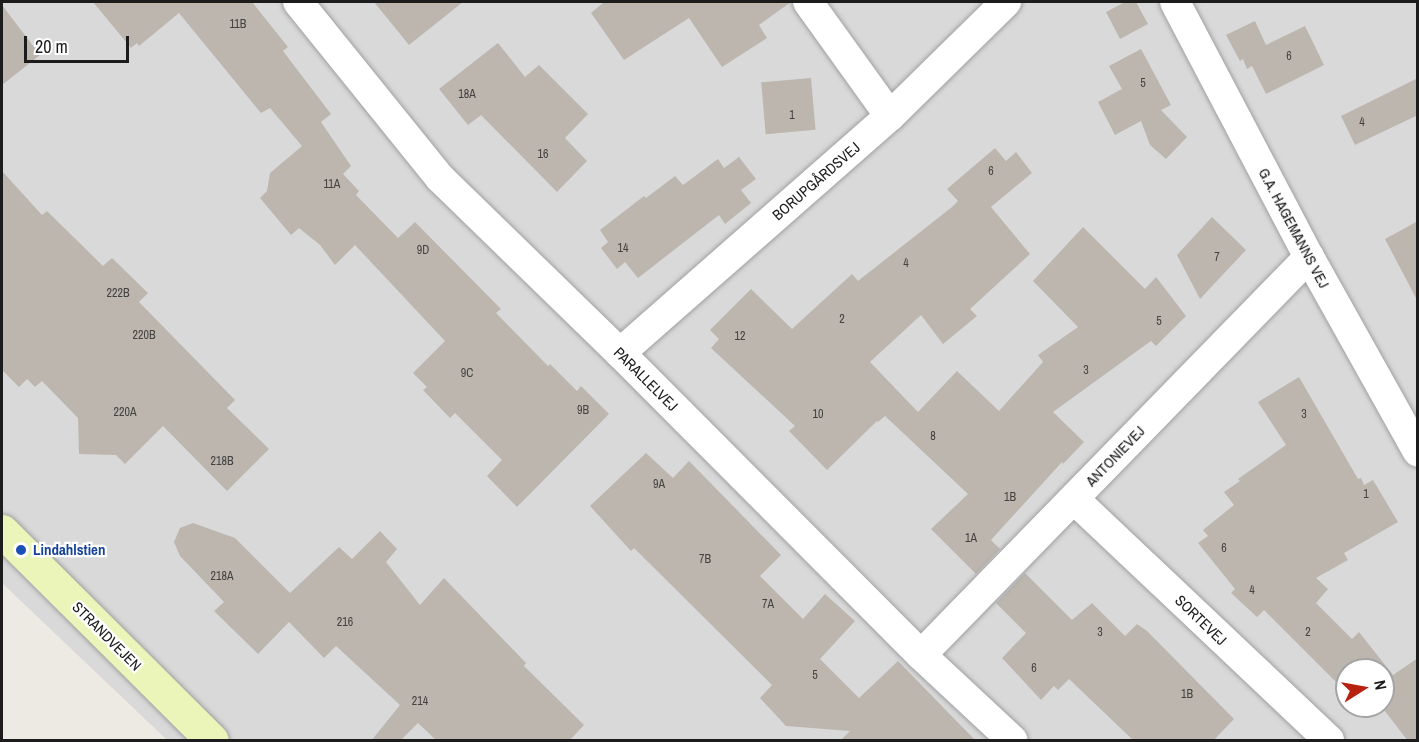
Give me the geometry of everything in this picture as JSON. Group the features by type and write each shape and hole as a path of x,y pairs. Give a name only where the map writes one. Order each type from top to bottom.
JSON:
{"main road":[{"name":"STRANDVEJEN","path":"2,531 212,741"}],"street":[{"name":"PARALLELVEJ","path":"297,2 440,178 620,353 921,655 1012,741"},
{"path":"807,2 890,116"},
{"name":"BORUPGÅRDSVEJ","path":"620,353 890,116 1006,2"},
{"name":"G.A. HAGEMANNS VEJ","path":"1175,2 1310,257 1418,452"},
{"name":"ANTONIEVEJ","path":"921,655 1310,257"},
{"name":"SORTEVEJ","path":"1074,499 1329,741"}],"shaded area":[{"path":"2,2 1417,2 1417,740 167,740 2,583"}],"building":[{"path":"93,2 252,2 288,47 283,51 331,114 321,122 351,166 343,174 359,191 356,195 398,238 415,222 501,309 496,313 548,366 550,364 577,391 581,386 609,414 517,507 487,476 502,460 455,413 450,418 423,390 427,387 413,373 445,341 355,245 335,265 320,245 299,228 291,235 260,198 267,191 270,173 302,146 270,108 261,113 179,13 139,46 137,43 131,48"},
{"path":"374,2 463,2 409,45"},
{"path":"604,2 791,2 759,25 767,38 722,67 689,18 624,60 591,13"},
{"path":"1125,2 1136,2 1148,24 1120,39 1106,12"},
{"path":"2,5 40,55 2,85"},
{"path":"1255,21 1266,45 1305,26 1324,65 1266,94 1252,66 1247,69 1243,59 1240,61 1226,35"},
{"path":"498,43 525,77 539,65 588,114 565,138 587,161 557,192 481,115 468,125 439,89"},
{"path":"1141,49 1171,105 1161,110 1187,137 1166,159 1150,145 1141,121 1115,135 1098,102 1122,89 1109,66"},
{"path":"811,78 816,130 766,134 761,82"},
{"path":"1418,78 1418,115 1355,145 1341,116"},
{"path":"995,148 1006,161 1016,152 1032,173 991,207 1030,254 970,309 977,316 943,344 921,315 870,362 918,412 957,371 999,411 1043,362 1038,355 1078,327 1033,281 1083,227 1145,289 1156,277 1186,316 1156,346 1151,341 1053,412 1084,442 1063,464 1062,462 991,540 1000,549 976,574 931,529 968,494 885,416 827,470 789,431 795,426 711,348 719,339 710,330 751,289 792,329 852,274 858,281 952,207 958,201 947,189"},
{"path":"739,157 756,179 741,190 751,203 725,224 719,215 638,278 625,262 617,269 601,248 608,242 600,230 644,196 646,198 675,176 683,185 718,159 724,168"},
{"path":"2,171 42,215 47,211 103,266 112,258 148,293 139,302 235,400 227,408 269,449 227,491 163,426 125,464 116,455 79,454 78,418 42,381 35,387 27,379 19,387 2,370"},
{"path":"1212,217 1246,250 1200,299 1177,255"},
{"path":"1418,221 1418,302 1385,239"},
{"path":"1299,377 1358,479 1361,478 1364,485 1373,480 1398,522 1344,553 1348,560 1316,578 1328,589 1316,603 1352,639 1359,632 1380,658 1335,658 1335,681 1264,610 1257,617 1231,593 1235,589 1198,543 1208,536 1203,530 1234,505 1224,492 1240,481 1238,479 1286,445 1258,402"},
{"path":"646,453 673,478 689,461 781,555 760,576 803,619 825,594 855,621 820,659 859,698 898,661 976,741 840,741 850,731 786,726 760,698 772,685 634,548 631,551 590,506"},
{"path":"193,523 235,538 290,593 339,547 352,559 380,531 397,549 386,562 420,605 444,578 526,663 524,666 584,725 569,741 437,741 418,723 400,741 371,741 400,705 336,646 324,658 289,622 258,654 214,611 224,602 180,556 174,542 180,528"},
{"path":"1025,573 1072,620 1092,603 1125,636 1137,624 1147,631 1234,719 1213,741 1134,741 1069,679 1058,690 1054,686 1041,700 1002,658 1026,633 996,603"},
{"path":"1418,658 1418,741 1408,741 1390,718 1395,718 1395,674"}],"place":[{"name":"Lindahlstien","path":"21,550"}]}
